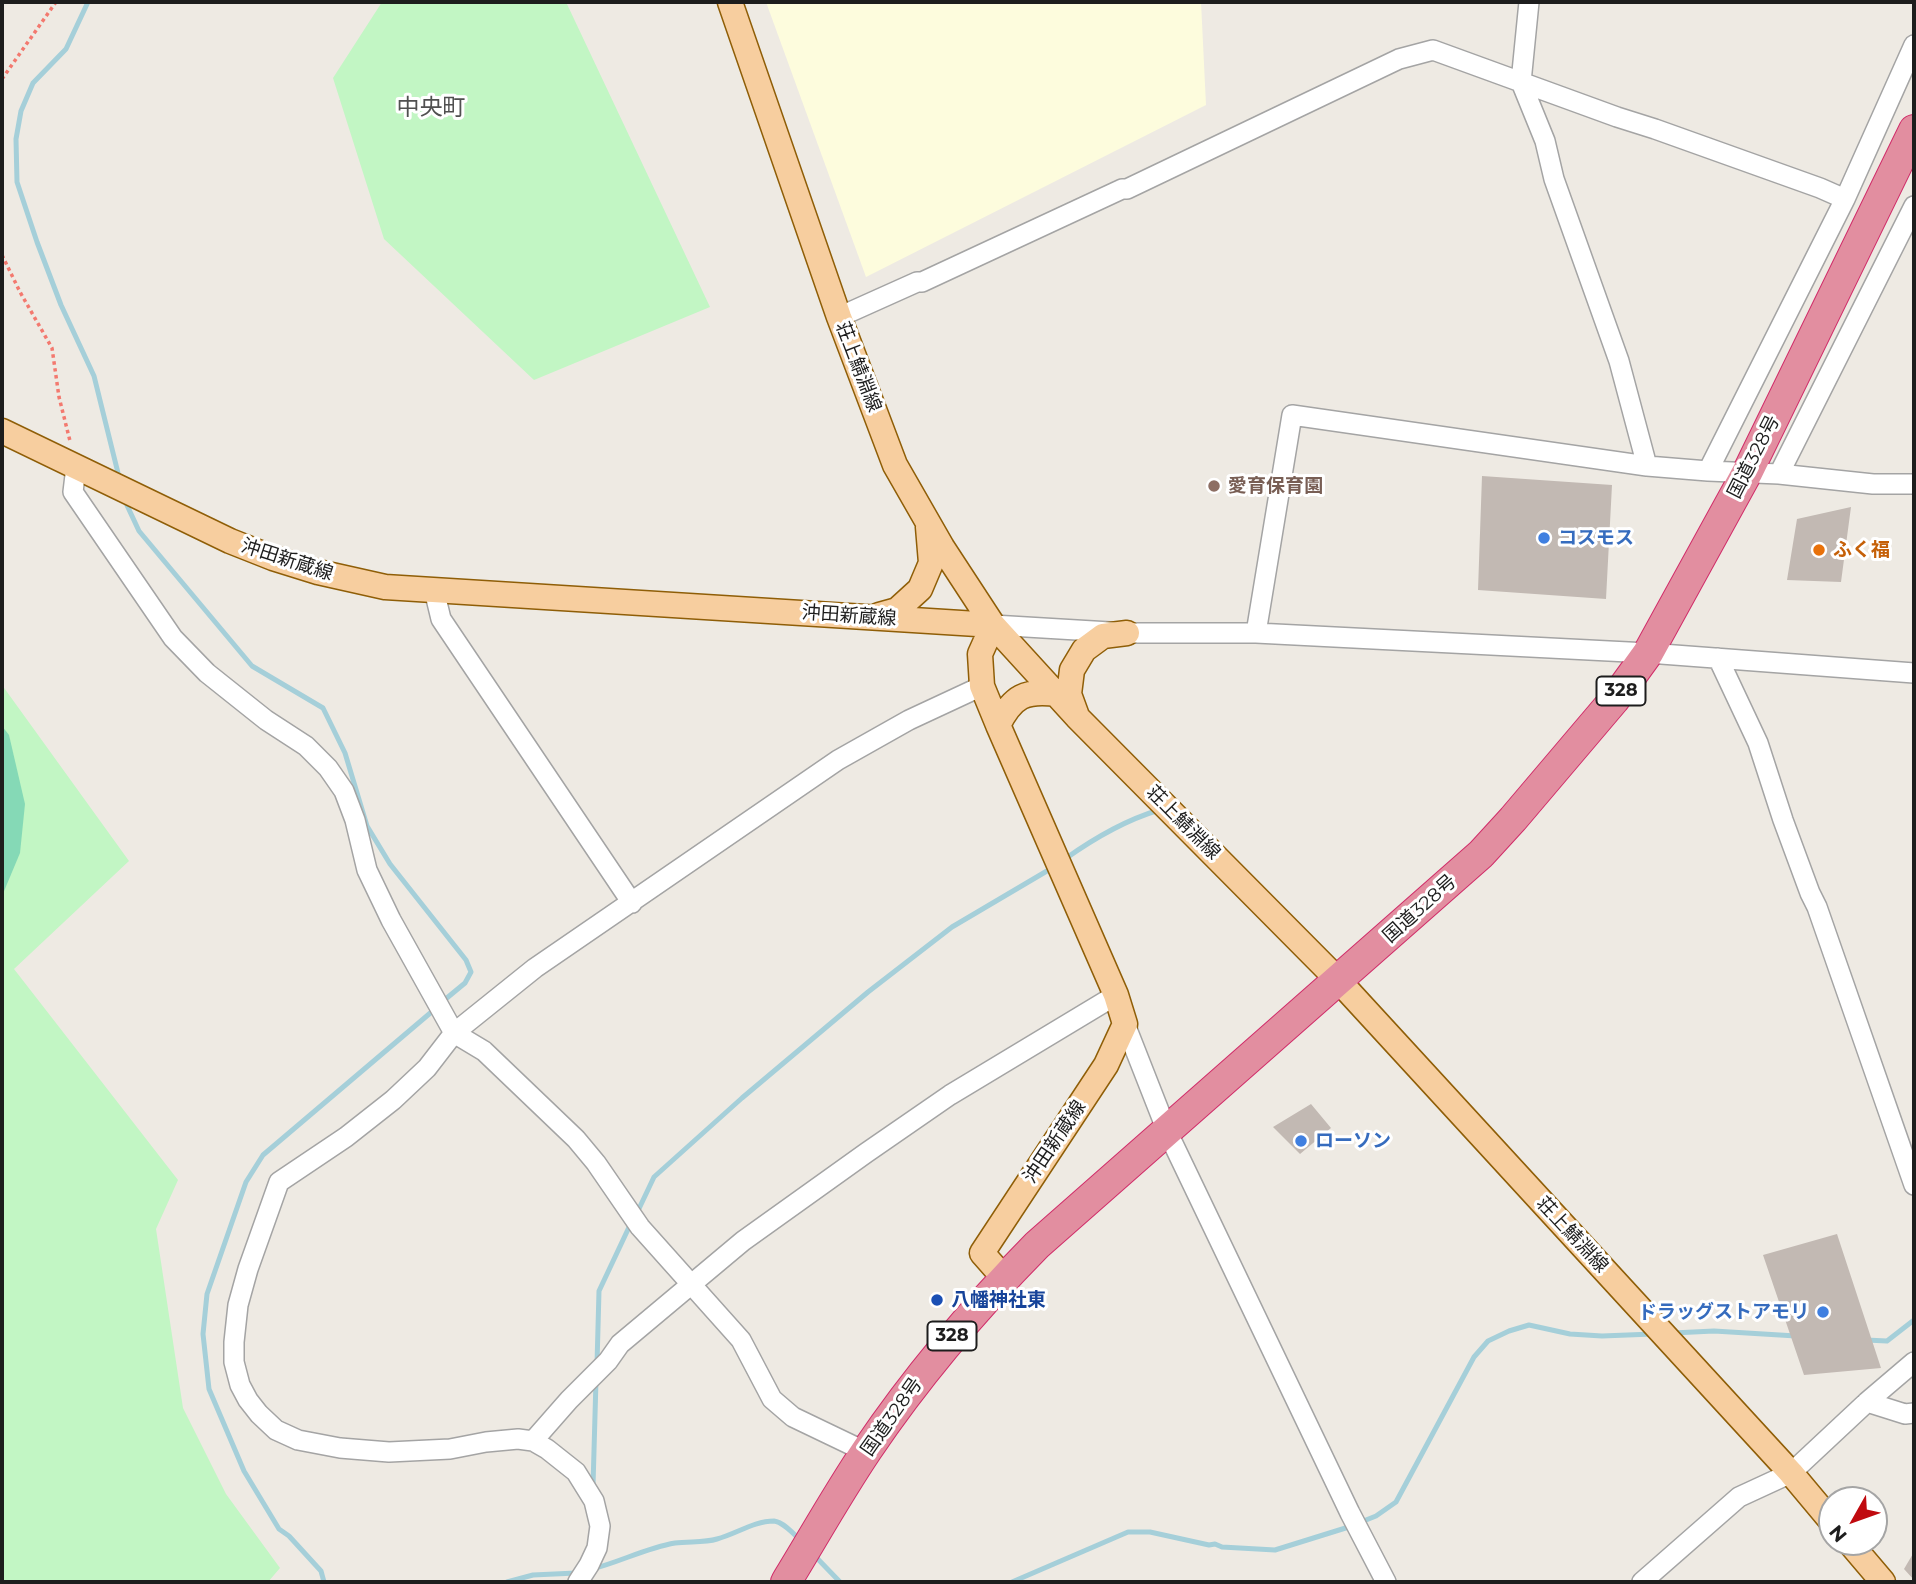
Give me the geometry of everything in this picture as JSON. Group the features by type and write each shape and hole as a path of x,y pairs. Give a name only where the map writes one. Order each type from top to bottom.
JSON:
{"highway":[{"name":"国道328号","path":"786,1582 866,1452 936,1356 1004,1278 1037,1245 1481,854 1614,700 1648,653 1748,471 1914,130"}],"main road":[{"name":"荘上鯖淵線","path":"730,2 839,317 895,465 993,625 1077,717 1338,981 1818,1505"},
{"name":"沖田新蔵線","path":"2,431 230,541 273,558 362,583 385,587 993,625"},
{"path":"868,617 897,610 920,589 931,562 927,521"},
{"path":"993,625 979,654 982,686 1116,995 1125,1024"},
{"path":"1077,717 1069,694 1072,670 1084,650 1104,636 1127,633"},
{"path":"998,725 1006,709 1027,694 1056,694"},
{"name":"沖田新蔵線","path":"1004,1278 982,1253 1106,1065 1125,1024"},
{"path":"1861,1556 1883,1582"}],"street":[{"path":"1529,2 1521,82 1545,141 1554,179 1619,361 1647,466"},
{"path":"1708,471 1845,199 1914,45"},
{"path":"839,317 1127,189 1399,59 1433,50 1845,199"},
{"path":"1779,474 1914,206"},
{"path":"1256,633 1292,415 1647,466 1748,471 1873,484 1914,484"},
{"path":"76,467 73,492 173,638 207,673 265,720 306,746 328,768 344,790 355,820 367,870 397,931 454,1033 484,1051 576,1139 640,1227 741,1340 772,1399 793,1417 866,1452"},
{"path":"434,590 441,619 632,903"},
{"path":"993,625 1127,633 1256,633 1648,653 1914,673"},
{"path":"1718,658 1758,743 1914,1185"},
{"path":"578,1582 597,1548 600,1526 594,1500 576,1472 533,1441 518,1439 450,1449 389,1452 340,1448 298,1440 276,1430 248,1400 240,1385 234,1362 238,1305 279,1182 346,1137 393,1100 427,1068 454,1033 535,968 838,760 909,720 982,686"},
{"path":"533,1441 608,1361 620,1344 743,1241 950,1095 1116,995"},
{"path":"1125,1024 1167,1131 1350,1513 1386,1582"},
{"path":"1642,1582 1739,1497 1791,1473 1914,1362"},
{"path":"1867,1402 1905,1415 1914,1413"}],"path":[{"path":"2,79 56,2"},
{"path":"2,255 52,348 59,397 76,467"}],"shaded area":[{"path":"766,2 1201,2 1206,105 866,277"}],"green space":[{"path":"382,2 566,2 710,307 534,380 384,239 333,78"},
{"path":"2,685 129,861 14,969 178,1180 156,1229 183,1408 226,1494 280,1568 268,1582 2,1582"},
{"path":"2,726 9,735 25,804 20,853 2,896"}],"building":[{"name":"コスモス","path":"1482,476 1612,485 1606,599 1478,590"},
{"name":"ふく福","path":"1851,507 1841,582 1787,580 1797,519"},
{"name":"ローソン","path":"1311,1104 1331,1128 1300,1154 1273,1127"},
{"name":"ドラッグストアモリ","path":"1837,1234 1881,1368 1804,1375 1763,1255"},
{"path":"1914,1552 1914,1580 1904,1569"}],"waterway":[{"path":"88,2 66,49 33,83 21,111 16,139 17,182 61,305 94,376 119,477"},
{"path":"125,501 139,531 252,666 323,708 345,753 367,826 390,864 466,960 471,972 465,983 442,1002"},
{"path":"1065,859 1110,831 1159,810"},
{"path":"636,1215 654,1177 742,1098 868,992 952,927 1052,868"},
{"path":"324,1582 321,1571 289,1536 279,1529 244,1471 209,1389 203,1334 207,1294 246,1182 263,1155 435,1009"},
{"path":"597,1364 599,1291 631,1223"},
{"path":"1866,1340 1887,1341 1914,1320"},
{"path":"1361,1522 1376,1516 1396,1502 1474,1357 1488,1341 1529,1325 1570,1334 1653,1334"},
{"path":"1673,1333 1714,1331 1796,1336"},
{"path":"593,1486 596,1380"},
{"path":"592,1569 664,1545 712,1540 752,1525 774,1521 788,1528 800,1540"},
{"path":"1012,1582 1128,1532 1150,1532 1222,1547 1275,1550 1352,1526"},
{"path":"813,1554 840,1582"},
{"path":"507,1582 533,1575 576,1573"}],"place":[{"name":"愛育保育園","path":"1214,486"},
{"name":"コスモス","path":"1544,538"},
{"name":"ふく福","path":"1819,550"},
{"name":"ローソン","path":"1301,1141"},
{"name":"八幡神社東","path":"937,1300"},
{"name":"ドラッグストアモリ","path":"1823,1312"}],"district":[{"name":"中央町","path":"431,108"}]}
